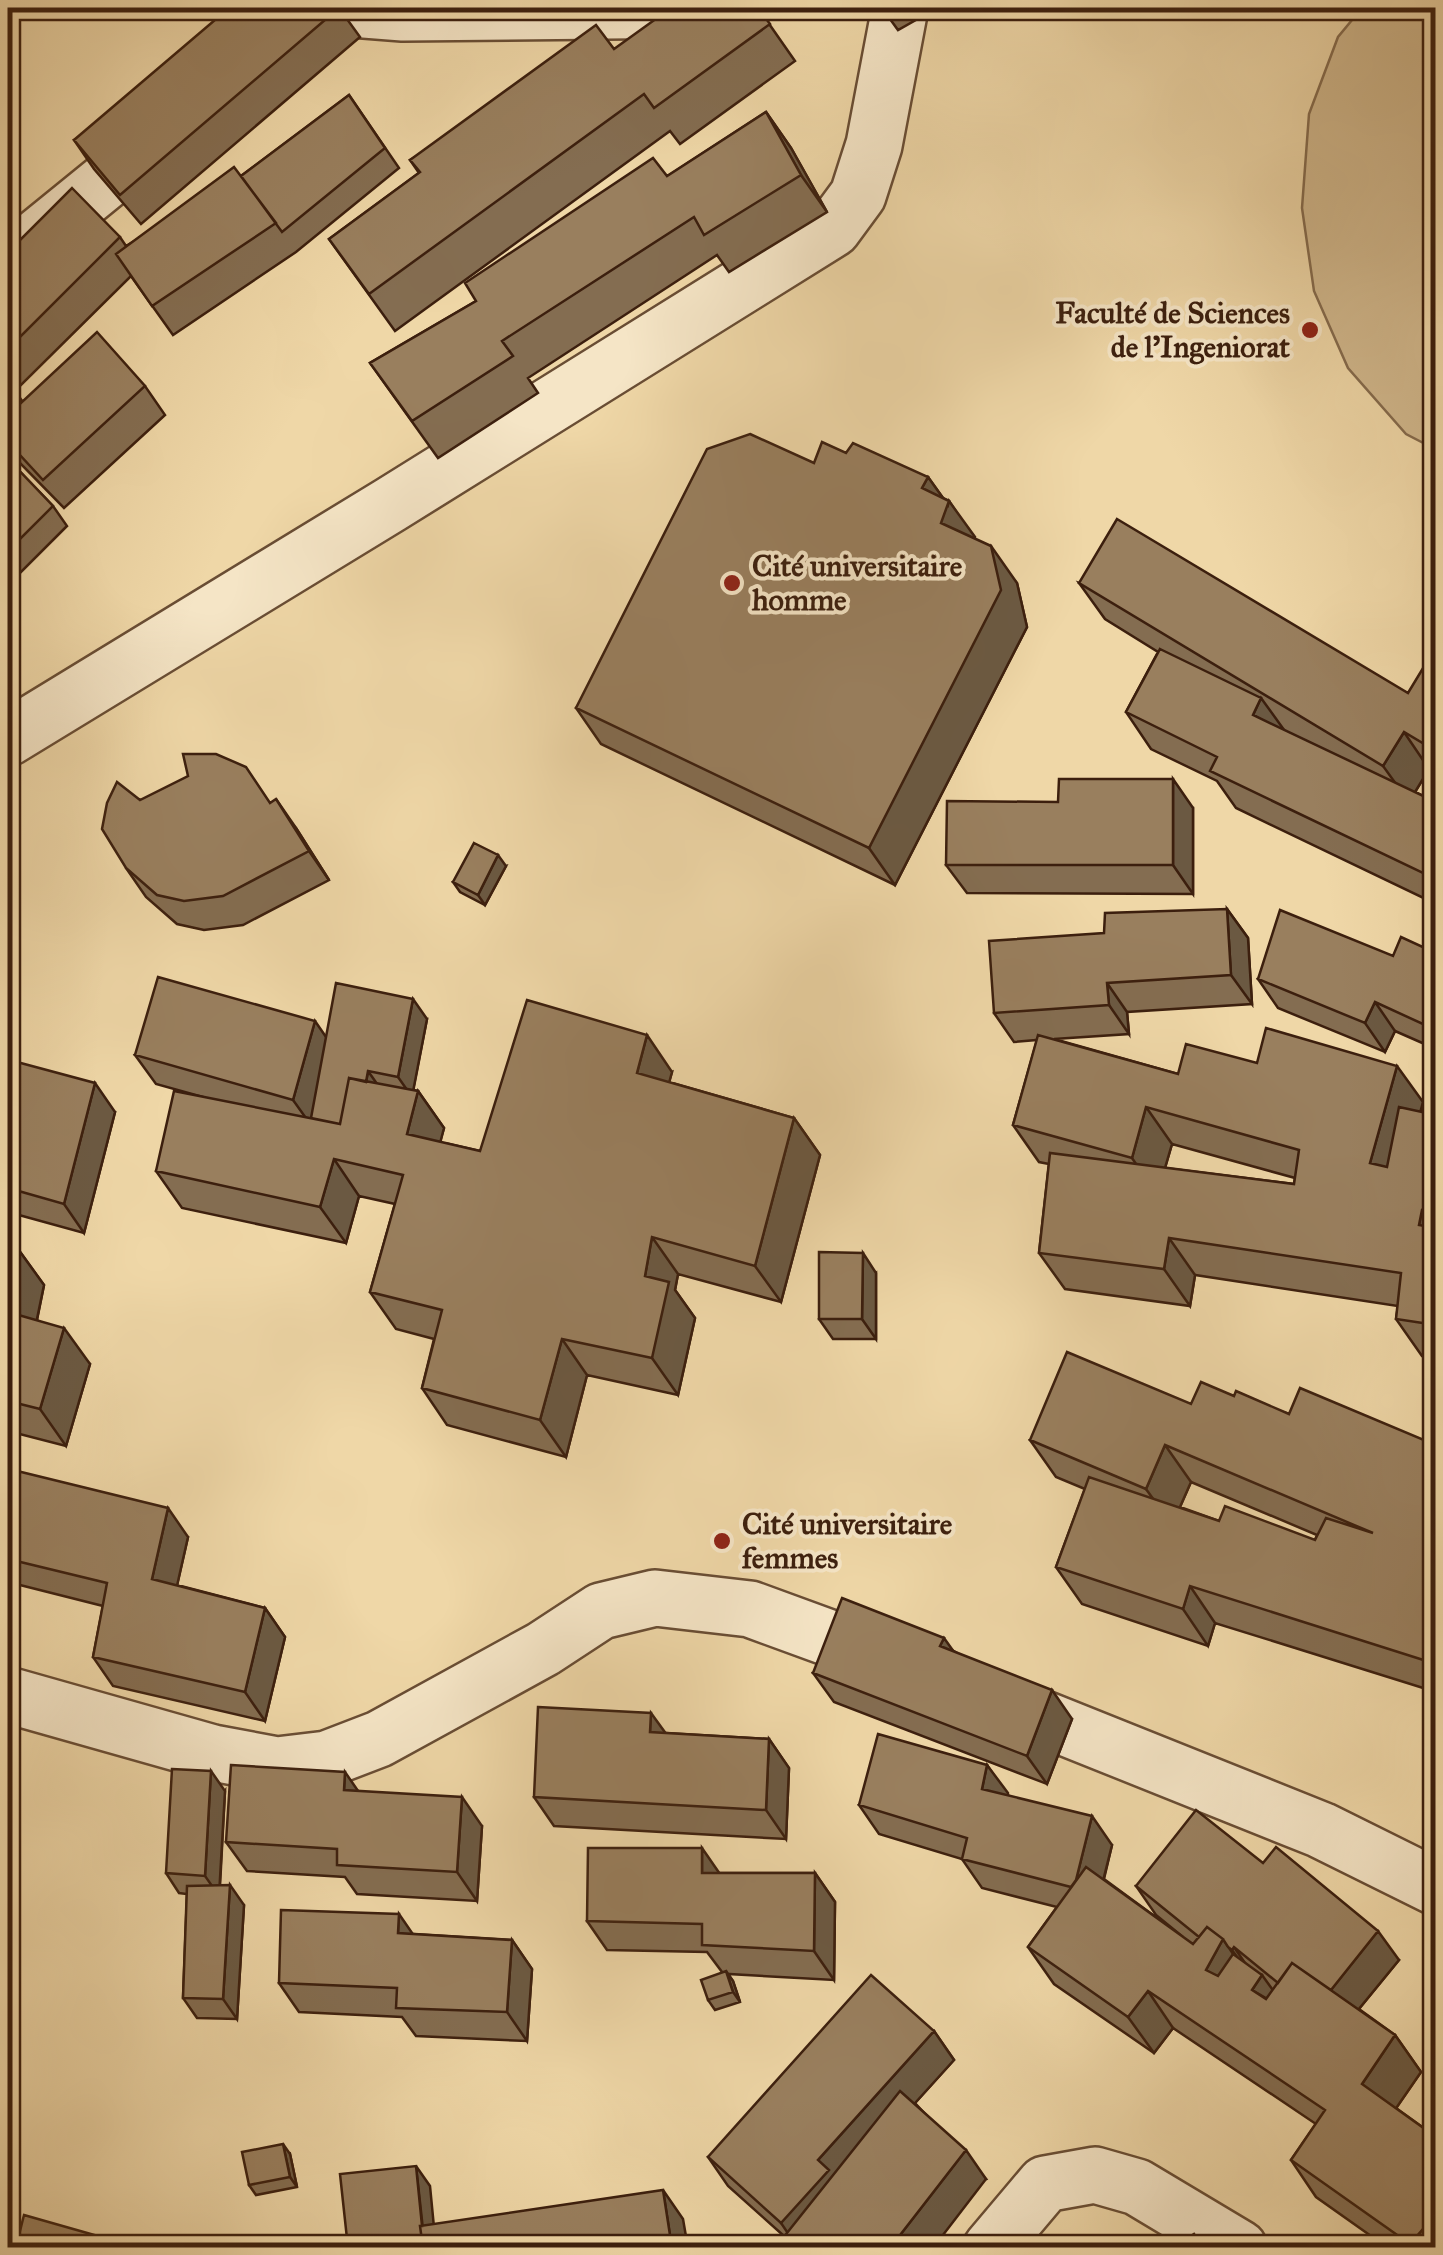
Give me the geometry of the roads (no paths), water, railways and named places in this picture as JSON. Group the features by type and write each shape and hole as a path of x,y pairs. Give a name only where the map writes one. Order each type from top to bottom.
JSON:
{"street":[{"path":"339,8 422,12 741,8"},
{"path":"8,738 833,229 858,195 874,145 900,8"},
{"path":"8,261 105,182 201,90"},
{"path":"8,1694 213,1754 277,1765 328,1759 380,1739 601,1611 656,1598 750,1609 982,1694 1304,1823 1436,1887"},
{"path":"991,2248 1046,2184 1095,2175 1137,2187 1239,2248"}],"place":[{"name":"Faculté de Sciences de l'Ingeniorat","path":"1310,330"},
{"name":"Cité universitaire homme","path":"732,583"},
{"name":"Cité universitaire femmes","path":"722,1541"}]}
